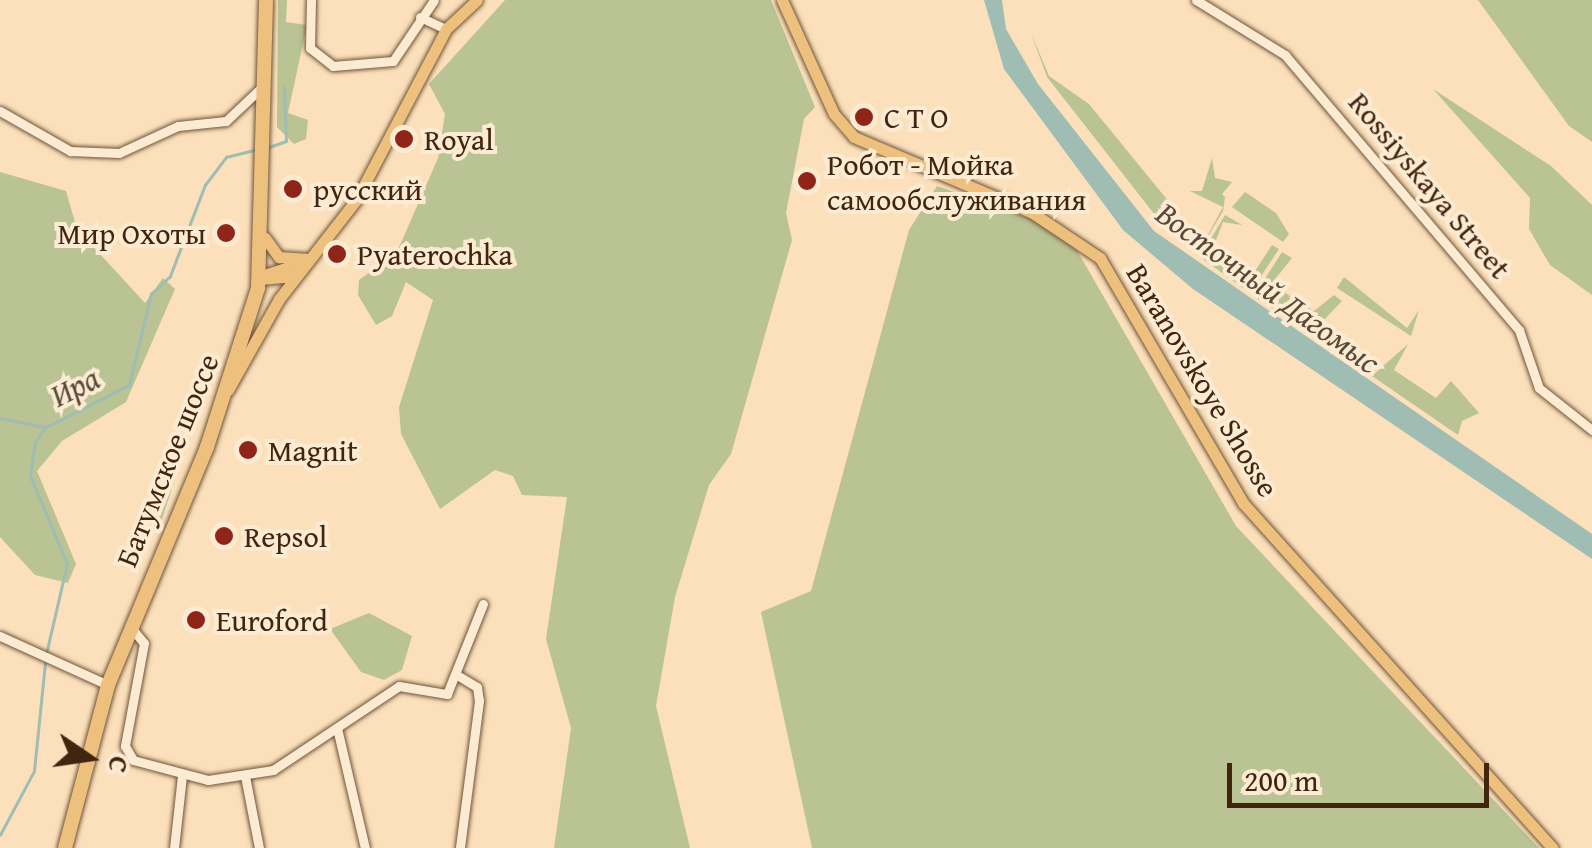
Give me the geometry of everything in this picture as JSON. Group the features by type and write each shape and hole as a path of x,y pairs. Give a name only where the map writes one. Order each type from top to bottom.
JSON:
{"highway":[{"name":"Батумское шоссе","path":"65,848 108,685 227,392 261,277 265,238 266,0"}],"main road":[{"path":"227,392 309,259 356,200 446,29 477,0"},
{"name":"Baranovskoye Shosse","path":"782,0 834,114 854,137 1031,212 1100,258 1243,503 1553,848"},
{"path":"265,238 279,258 309,259"},
{"path":"261,277 309,259"}],"street":[{"path":"311,0 310,48 333,66 392,60 434,0"},
{"name":"Rossiyskaya Street","path":"1196,0 1285,55 1519,330 1539,388 1592,430"},
{"path":"420,17 446,29"},
{"path":"0,111 70,152 119,152 178,126 226,121 265,84"},
{"path":"130,626 144,643 125,746 133,760 182,775 245,776 273,770 399,686 443,697 457,675 483,604"},
{"path":"0,636 108,685"},
{"path":"457,675 476,687 478,701 460,848"},
{"path":"337,728 364,848"},
{"path":"174,848 182,775"},
{"path":"245,776 259,848"}],"green space":[{"path":"278,0 287,0 286,22 307,25 288,113 308,120 306,139 294,144 277,127"},
{"path":"505,0 771,0 815,107 804,119 786,213 792,240 731,454 709,485 675,597 656,706 690,848 554,848 571,728 546,639 567,497 522,495 513,476 495,470 440,509 401,434 399,407 433,300 406,282 392,316 376,325 358,295 359,280 397,252 438,158 445,114 429,84"},
{"path":"1478,0 1592,0 1592,142 1569,126"},
{"path":"1031,33 1049,76 1089,104 1174,208 1162,224 1047,77"},
{"path":"1433,89 1551,166 1592,205 1592,295 1550,265 1529,229 1530,198"},
{"path":"1212,158 1215,178 1232,182 1222,194 1225,197 1223,211 1197,255 1223,207 1190,191 1202,191"},
{"path":"0,172 66,191 77,229 145,303 163,278 175,289 126,402 62,441 37,471 76,564 68,583 35,575 0,537"},
{"path":"937,186 1034,220 1075,247 1236,526 1539,848 812,848 761,612 811,591 909,230"},
{"path":"1245,192 1276,213 1289,234 1283,242 1232,207"},
{"path":"1225,215 1242,225 1223,222 1214,245 1255,271 1272,245 1279,249 1250,293 1200,257"},
{"path":"1282,252 1292,258 1271,284 1314,311 1334,295 1342,301 1318,326 1376,365 1370,375 1254,296"},
{"path":"1344,277 1407,328 1419,310 1411,336 1337,288"},
{"path":"1408,344 1394,370 1436,398 1451,381 1479,413 1462,421 1458,435 1372,376"},
{"path":"182,458 161,522 156,525 152,511"},
{"path":"369,613 412,636 402,670 384,680 361,672 330,629"}],"water":[{"path":"984,0 1002,0 1006,29 1038,84 1154,231 1592,534 1592,559 1193,289 1123,230 1004,69"}],"waterway":[{"name":"Ира","path":"266,148 286,141 284,88"},
{"name":"Ира","path":"46,654 67,564 30,476 35,442 46,427 129,385 151,294 170,276 205,185 226,157 258,149"},
{"path":"0,418 45,427"},
{"name":"Ира","path":"0,835 34,771 45,662"}],"place":[{"name":"С Т О","path":"864,117"},
{"name":"Royal","path":"404,139"},
{"name":"Робот - Мойка самообслуживания","path":"807,181"},
{"name":"русский","path":"293,189"},
{"name":"Мир Охоты","path":"226,233"},
{"name":"Pyaterochka","path":"337,254"},
{"name":"Magnit","path":"248,450"},
{"name":"Repsol","path":"224,536"},
{"name":"Euroford","path":"196,620"}],"water label":[{"name":"Восточный Дагомыс","path":"1268,288"}]}
